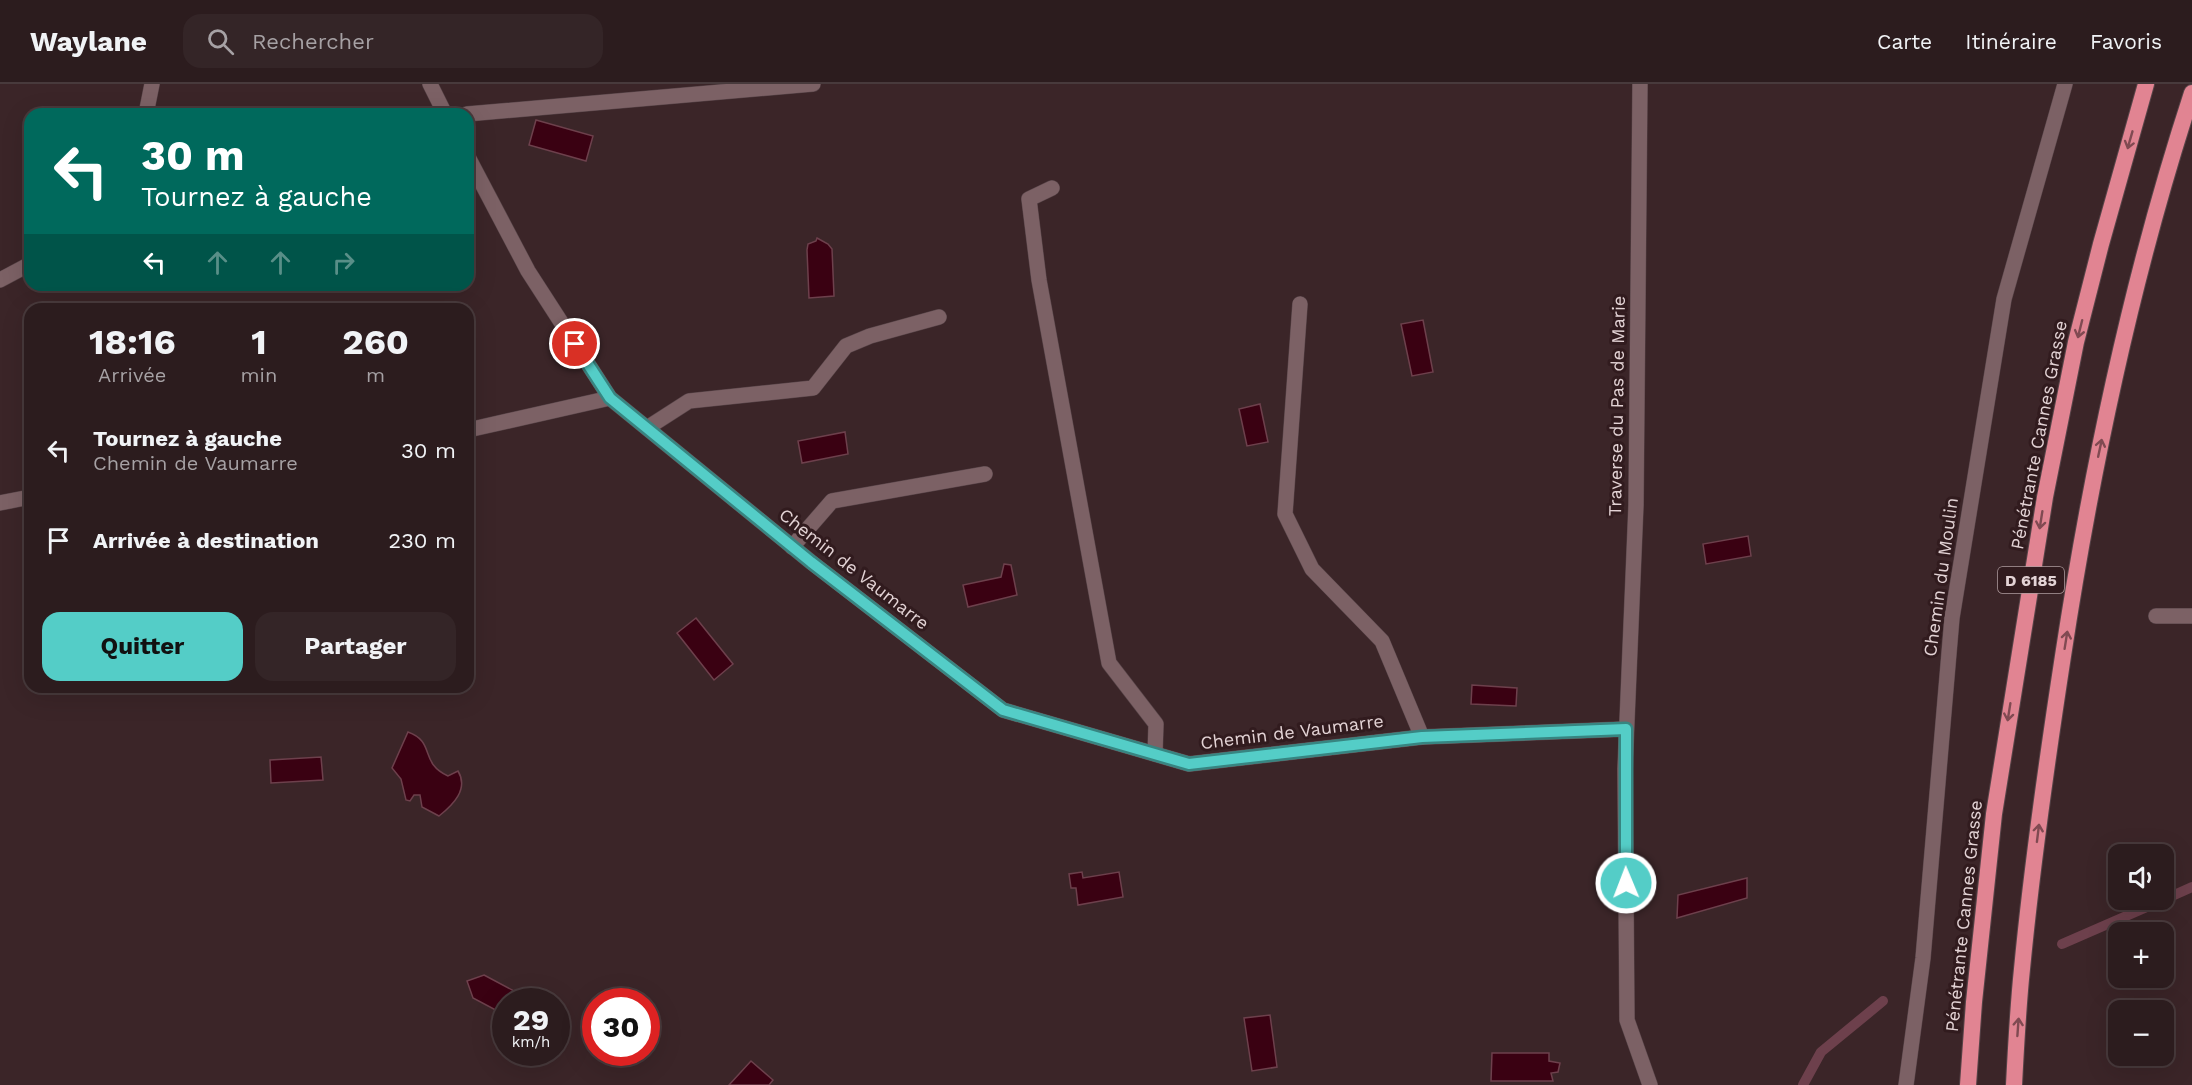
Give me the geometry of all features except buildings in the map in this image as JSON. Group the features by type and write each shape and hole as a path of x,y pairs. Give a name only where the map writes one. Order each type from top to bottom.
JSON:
{"highway":[{"name":"Pénétrante Cannes Grasse","path":"1968,1085 1974,1002 1994,813 2045,497 2076,342 2146,84"},
{"name":"D 6185","path":"2014,1085 2022,968 2046,768 2079,552 2111,396 2142,263 2192,93"}],"street":[{"path":"147,108 152,84"},
{"path":"430,84 442,108"},
{"path":"474,113 813,84"},
{"name":"Traverse du Pas de Marie","path":"1626,729 1636,505 1640,84"},
{"name":"Chemin du Moulin","path":"1906,1085 1923,957 1952,618 2004,298 2065,84"},
{"name":"Chemin de Vaumarre","path":"474,168 528,271 610,398 792,547 1003,710 1189,764 1422,737 1626,729"},
{"path":"1052,188 1029,199 1038,280 1109,663 1156,724 1155,754"},
{"path":"0,280 24,267"},
{"path":"1300,304 1285,514 1312,569 1382,641 1422,737"},
{"path":"647,428 690,401 813,388 846,345 939,317"},
{"path":"474,429 610,398"},
{"path":"792,547 832,501 985,474"},
{"path":"0,502 24,498"},
{"path":"2156,616 2192,616"},
{"path":"1626,729 1627,1020 1650,1085"}],"shaded area":[{"path":"536,120 593,136 586,161 529,145"},
{"path":"817,238 832,249 834,296 809,298 807,250 808,244 816,241"},
{"path":"1423,320 1433,372 1412,376 1401,324"},
{"path":"1260,404 1268,442 1247,446 1239,409"},
{"path":"845,432 848,454 802,463 798,441"},
{"path":"1748,536 1751,556 1706,564 1703,544"},
{"path":"1004,564 1011,565 1017,595 968,607 963,585 1001,577"},
{"path":"696,618 733,664 714,680 677,633"},
{"path":"1472,685 1517,688 1516,706 1471,704"},
{"path":"408,732 422,741 433,765 439,771 448,776 458,771 461,778 461,790 458,796 439,816 422,807 420,795 414,795 410,801 406,800 401,779 392,768"},
{"path":"321,757 323,780 271,783 270,760"},
{"path":"1082,872 1083,878 1119,872 1123,897 1078,905 1076,888 1071,888 1069,874"},
{"path":"1747,878 1747,898 1677,918 1678,895"},
{"path":"484,975 508,988 492,988 492,1008 473,998 467,981"},
{"path":"1270,1015 1277,1067 1252,1071 1244,1018"},
{"path":"1492,1053 1549,1053 1549,1061 1560,1063 1558,1072 1551,1073 1553,1081 1491,1081"},
{"path":"751,1061 773,1080 769,1085 729,1085"}],"waterway":[{"path":"2174,895 2192,887"},
{"path":"2062,944 2140,910"},
{"path":"1803,1085 1821,1052 1883,1001"}],"route":[{"path":"575,344 610,398 811,562 1003,710 1189,764 1422,737 1626,729 1626,883"}]}
